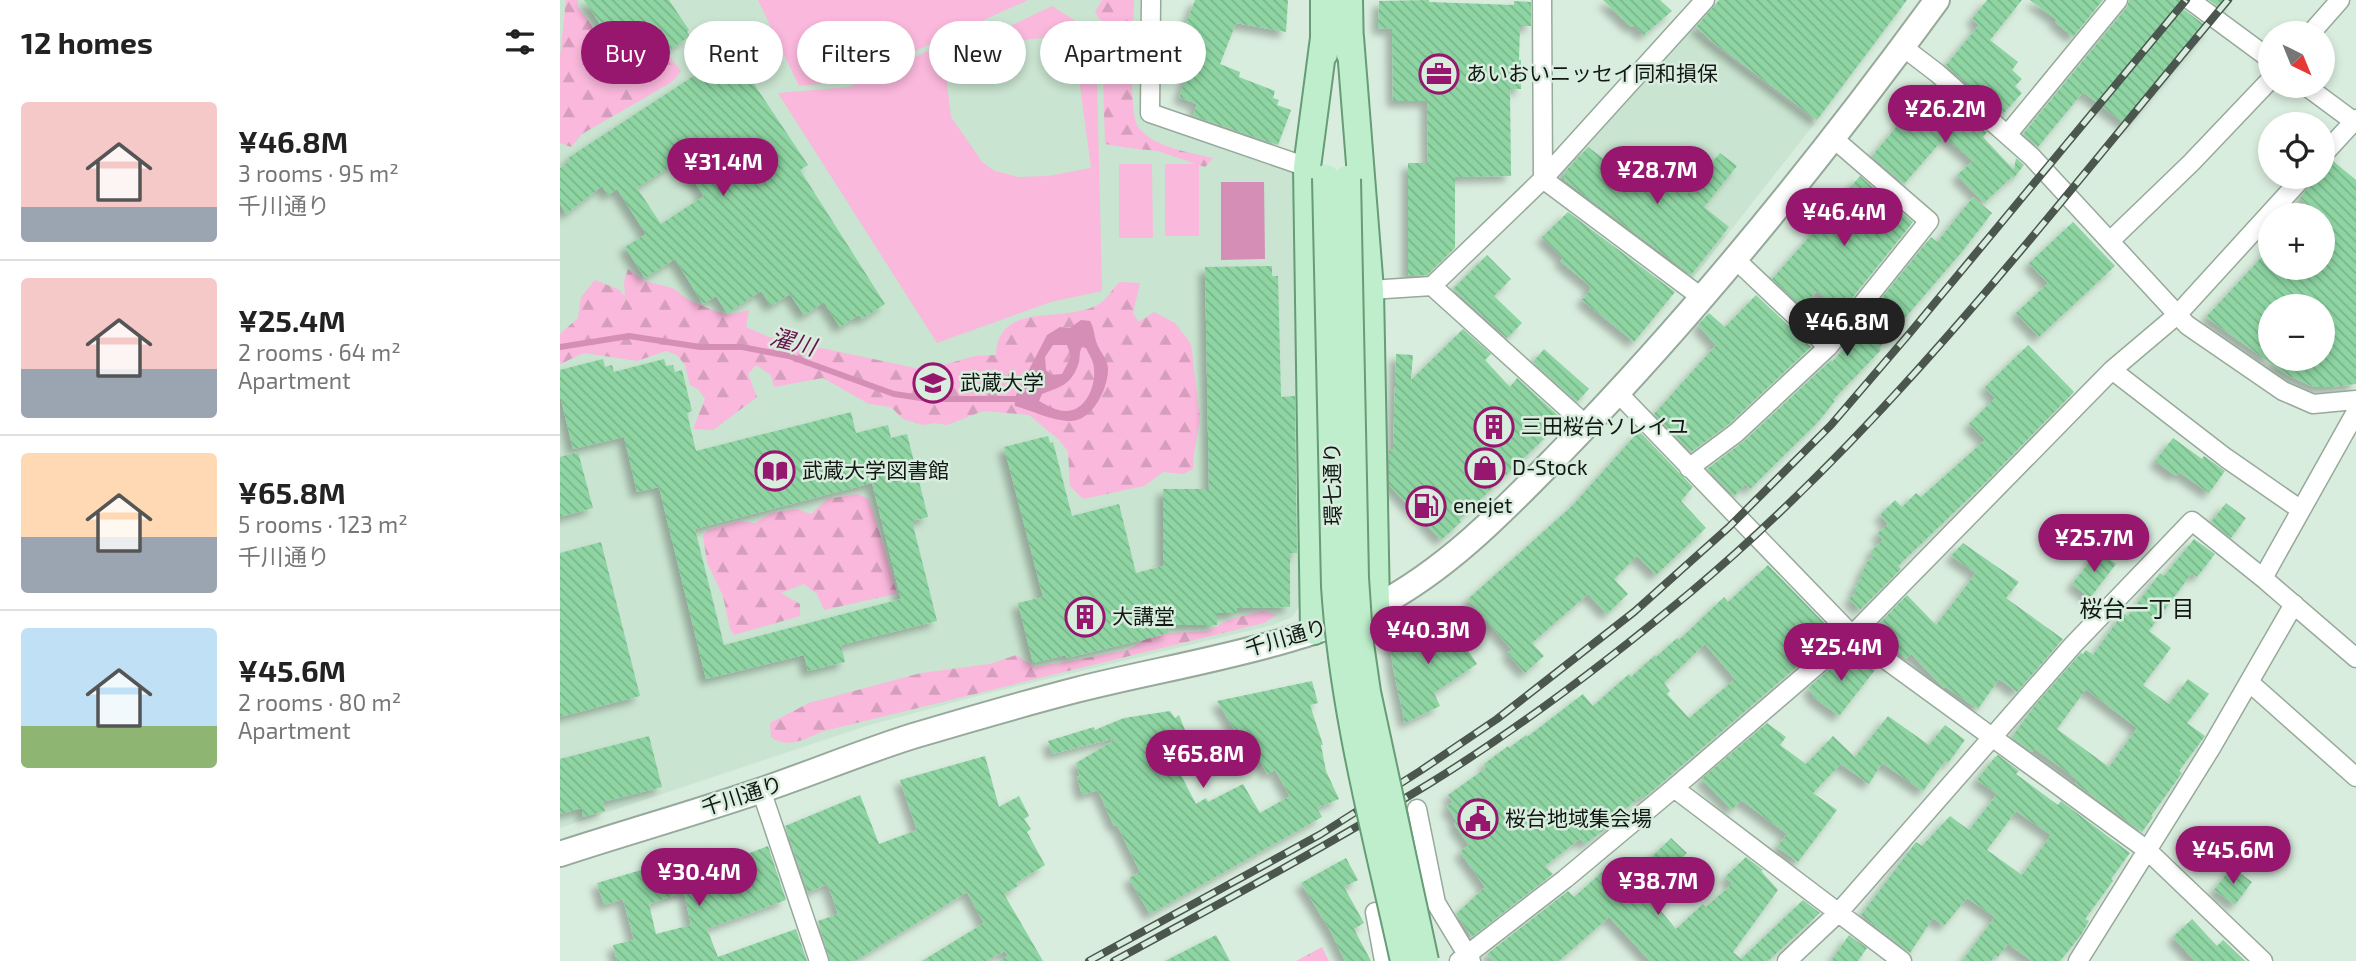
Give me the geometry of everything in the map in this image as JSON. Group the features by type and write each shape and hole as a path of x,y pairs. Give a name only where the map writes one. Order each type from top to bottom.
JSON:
{"main road":[{"name":"環七通り","path":"1324,0 1335,586 1339,644 1347,698 1404,961"},
{"name":"環七通り","path":"1349,0 1350,37 1327,175 1359,637 1367,692 1425,961"},
{"name":"千川通り","path":"560,854 761,790 912,737 1074,691 1272,644 1314,631 1376,607 1417,582 1466,544 1516,498 1618,393 1833,138 1937,0"},
{"path":"1350,37 1370,290 1376,607"},
{"path":"1314,631 1327,175"}],"street":[{"path":"1150,0 1150,113 1327,175"},
{"path":"1542,0 1544,178"},
{"path":"1370,290 1432,286 1544,178 1705,0"},
{"path":"2007,135 2118,0"},
{"path":"2190,0 2258,50"},
{"path":"2322,21 2340,0"},
{"path":"1903,47 1937,73 2032,157 2187,325 2283,391 2312,404 2356,400"},
{"path":"2110,241 2191,163 2258,93"},
{"path":"2323,98 2355,121 2335,142"},
{"path":"1689,468 1736,433 1828,347 1930,221 1833,138"},
{"path":"1544,178 1701,297"},
{"path":"1417,809 1436,903 1466,959 1674,788 1852,635 2112,370 2177,315 2292,189"},
{"path":"1734,258 1828,347"},
{"path":"1432,286 1587,426"},
{"path":"2112,370 2227,458 2301,510"},
{"path":"1618,393 1852,635 2147,850 2263,961"},
{"path":"2263,578 2356,412"},
{"path":"1787,961 1839,912 2073,645 2192,521 2356,658"},
{"path":"2078,961 2211,748 2294,604"},
{"path":"2249,682 2356,777"},
{"path":"1674,788 1902,961"},
{"path":"761,790 819,961"},
{"path":"1376,912 1384,961"}],"shaded area":[{"name":"武蔵大学","path":"560,0 1140,0 1140,21 1040,21 1040,84 1141,84 1141,120 1293,173 1303,184 1303,601 1292,617 1273,625 981,695 866,726 560,828"},
{"path":"1690,28 1815,123 1691,281 1560,180 1559,170"},
{"path":"1221,182 1264,182 1265,259 1221,260"},
{"path":"1081,320 1090,321 1097,345 1107,363 1105,388 1096,404 1084,417 1068,421 1015,406 1014,399 1047,335 1060,327 1070,328","holes":["1053,345 1067,345 1071,357 1062,374 1051,375 1046,370 1045,357","1082,347 1086,348 1094,369 1091,390 1084,402 1079,407 1065,411 1039,401 1042,394 1064,384 1072,377 1079,363"]}],"green space":[{"path":"566,0 578,0 578,7 588,21 581,21 581,84 669,84 582,134 571,147 560,143 560,57"},
{"path":"758,0 1028,0 982,21 929,21 929,45 915,51 915,21 797,21 797,82 783,52 783,21 768,21"},
{"path":"1102,0 1134,0 1133,21 1101,21 1095,12"},
{"path":"1052,6 1076,21 1040,21 1040,38 1026,40 1026,21 1021,21"},
{"path":"929,50 929,84 947,84 951,117 983,163 995,171 1019,177 1048,176 1091,168 1080,84 1097,84 1102,291 1051,302 937,343 778,93 849,87 856,84 915,84 915,57"},
{"path":"670,57 681,71 670,83"},
{"path":"1103,84 1132,84 1135,119 1146,135 1163,145 1213,158 1205,167 1158,151 1105,144"},
{"path":"1119,164 1152,164 1153,238 1119,238"},
{"path":"1165,164 1199,164 1199,236 1165,236"},
{"path":"628,269 644,281 673,288 687,299 712,310 729,315 749,310 746,327 769,337 925,370 975,356 996,355 1000,338 1008,327 1020,320 1083,310 1100,303 1120,282 1140,283 1133,313 1139,322 1154,312 1175,323 1191,344 1200,419 1193,469 1184,474 1163,472 1144,486 1083,499 1070,486 1068,451 1029,415 983,411 947,425 923,425 903,419 891,407 869,404 823,378 774,387 771,375 756,365 748,374 757,397 713,430 693,429 705,399 698,389 690,385 685,365 677,355 666,351 637,361 584,353 560,364 560,334 578,318 581,297 595,280 620,290 625,297 624,281"},
{"path":"858,494 868,499 870,504 896,589 895,594 824,610 817,594 804,584 781,593 800,604 800,616 734,635 730,629 723,596 707,562 703,536 708,530 739,521 755,523 771,513 797,509 811,514 827,499"},
{"path":"1263,611 1277,615 1264,623 824,731 798,742 784,743 771,737 770,723 809,703 921,673 990,664 1016,655 1035,667 1081,659 1127,650 1155,634 1207,631 1231,619"},
{"path":"1322,947 1329,961 1296,961"}],"building":[{"path":"584,0 669,0 684,22 684,40 670,48 670,21 598,21"},
{"path":"1195,0 1288,0 1286,32 1236,23 1220,64 1240,72 1239,77 1275,91 1273,98 1279,100 1277,105 1291,110 1278,145 1193,116 1197,104 1179,97 1184,84 1206,84 1206,21 1187,21"},
{"path":"1429,0 1514,5 1514,1 1531,2 1531,26 1520,26 1521,89 1510,89 1511,176 1455,177 1455,248 1427,275 1408,276 1408,163 1428,163 1427,101 1393,101 1392,29 1378,28 1379,1"},
{"path":"1603,0 1660,0 1672,11 1644,35 1634,25 1631,27"},
{"path":"1719,0 1907,0 1817,120 1696,27"},
{"path":"1987,0 2022,0 1990,40 2018,62 2012,70 2022,79 2015,86 2022,93 2002,115 1946,65 1979,25 1972,19"},
{"path":"2030,0 2103,0 2073,37 2055,22 2057,20"},
{"path":"2129,0 2179,0 2183,9 2209,28 2128,126 2083,92 2038,147 2023,134 2127,7"},
{"path":"2209,0 2233,0 2224,11"},
{"path":"684,82 754,84 808,165 800,170 885,304 862,319 859,315 840,327 824,302 804,315 790,294 771,306 761,291 727,313 716,296 703,304 675,259 645,278 625,247 646,234 617,189 608,195 602,186 566,214 560,204 560,168 570,161 568,158","holes":["680,160 704,196 661,224 637,188"]},
{"path":"1932,84 1987,132 1983,137 2014,170 2016,158 2024,165 2013,179 2013,176 1984,203 1957,175 1973,161 1945,137 1904,184 1872,156"},
{"path":"1588,147 1640,186 1654,168 1687,194 1720,153 1737,166 1704,207 1729,227 1691,275 1564,180 1565,172"},
{"path":"2335,163 2356,180 2356,384 2314,387 2281,371 2335,371 2335,294 2258,294 2258,354 2206,317 2258,261 2258,280 2335,280 2335,203 2306,203 2300,198 2307,189 2335,189"},
{"path":"1860,176 1913,222 1841,312 1817,291 1803,307 1772,279 1817,228 1814,225"},
{"path":"1973,197 1992,213 1961,253 1879,348 1881,350 1833,400 1835,401 1818,422 1750,489 1746,484 1734,496 1707,469 1744,441 1831,360 1832,362 1861,330 1858,327 1931,237 1937,242"},
{"path":"1568,212 1675,292 1634,342 1582,300 1591,289 1589,285 1560,261 1563,258 1542,237"},
{"path":"2073,222 2115,266 2039,337 2016,313 2048,283 2029,263"},
{"path":"1487,255 1511,279 1494,296 1522,323 1507,338 1453,289"},
{"path":"1272,266 1272,276 1278,276 1281,397 1295,396 1297,553 1290,553 1290,607 1237,608 1237,613 1217,613 1217,625 1167,625 1169,633 1067,658 1066,655 1033,663 1018,603 1043,597 1004,447 1048,436 1050,443 1053,442 1072,516 1119,504 1136,573 1163,566 1163,489 1209,489 1205,267"},
{"path":"1756,295 1811,347 1729,424 1691,452 1654,414 1716,345 1698,325 1709,313 1725,327"},
{"path":"1463,329 1491,354 1485,360 1510,387 1517,378 1561,418 1544,435 1546,437 1441,540 1389,485 1396,354 1413,355 1411,380"},
{"path":"2028,345 2074,392 1987,481 1898,566 1901,569 1860,610 1849,599 1856,592 1853,589 1863,576 1860,573 1867,566 1865,564 1874,556 1870,552 1883,540 1877,534 1888,524 1880,515 1895,500 1902,507 1916,493 1921,497 1985,440 1969,424 1995,398 1985,387"},
{"path":"1544,349 1589,389 1577,402 1533,362"},
{"path":"603,359 605,367 612,365 614,372 664,359 666,366 673,365 675,372 682,370 692,411 687,413 696,451 851,412 856,433 888,425 891,438 907,434 928,517 912,521 937,621 841,645 845,662 808,671 804,655 706,679 659,487 637,492 624,437 573,449 560,395 560,370","holes":["872,483 901,599 724,645 695,529"]},
{"path":"1639,431 1693,487 1681,501 1706,528 1656,575 1637,556 1614,579 1628,594 1607,614 1588,594 1532,643 1544,656 1525,673 1507,653 1512,650 1468,599 1572,506"},
{"path":"2173,438 2202,459 2204,456 2225,471 2209,493 2179,472 2176,476 2155,461"},
{"path":"578,452 593,508 560,517 560,457"},
{"path":"2226,503 2246,518 2231,538 2211,522"},
{"path":"2194,539 2215,554 2197,577 2192,573 2149,631 2171,648 2143,685 2169,704 2188,679 2209,694 2187,723 2205,736 2179,771 2182,773 2142,832 2075,783 2078,780 2035,749 2032,752 2012,737 2035,705 2081,653 2086,650 2093,655 2123,613 2128,616 2160,573 2164,576","holes":["2086,689 2137,728 2109,767 2057,729"]},
{"path":"601,542 640,696 560,717 560,553"},
{"path":"1963,543 2019,582 2006,598 2063,639 2017,692 1999,679 1978,709 1944,688 1911,654 1906,659 1876,627 1907,595 1936,625 1976,573 1951,556"},
{"path":"2098,551 2116,564 2090,598 2072,584"},
{"path":"1768,565 1835,634 1643,799 1641,796 1616,817 1618,820 1585,844 1580,839 1545,866 1553,874 1472,937 1456,914 1485,887 1460,852 1469,845 1454,824 1457,822 1447,806 1453,802 1448,795 1486,768 1484,764 1508,746 1509,748 1526,735 1527,737 1583,694 1593,706 1629,674 1631,677 1677,638 1679,640 1724,597 1728,602","holes":["1705,644 1735,679 1689,718 1667,694 1670,691 1664,683"]},
{"path":"1444,614 1477,664 1434,693 1440,706 1405,723 1390,644"},
{"path":"1849,652 1875,670 1839,716 1812,696 1808,688"},
{"path":"1312,681 1318,703 1310,705 1323,745 1326,771 1339,799 1317,808 1322,817 1150,914 1129,878 1140,872 1117,825 1114,826 1098,790 1082,795 1077,777 1080,776 1076,763 1116,738 1052,754 1048,741 1094,727 1095,730 1124,718 1170,711 1175,718 1179,715 1191,745 1171,756 1196,804 1206,798 1208,802 1243,784 1260,813 1290,796 1275,770 1267,774 1247,735 1239,737 1217,701"},
{"path":"1888,716 1929,745 1945,725 1965,740 1923,791 1882,763 1869,784 1841,764 1813,793 1837,810 1798,862 1777,847 1787,834 1741,800 1732,810 1701,779 1767,723 1786,737 1780,745 1806,764 1833,736 1855,757"},
{"path":"649,736 662,787 603,802 605,811 583,817 582,808 560,814 560,759"},
{"path":"1998,755 2019,771 2016,774 2058,805 2061,801 2130,853 2085,919 2089,921 2081,935 2060,961 2032,961 2008,944 1998,957 1996,955 1991,961 1962,961 1995,917 1967,898 1944,926 1933,918 1910,953 1861,915 1916,842 1922,846 1950,816 1969,830 1997,794 1977,780","holes":["2016,811 2051,835 2022,875 1987,850"]},
{"path":"985,756 999,807 1019,796 1029,816 1024,819 1031,829 1027,832 1045,865 1004,894 1043,961 998,961 1008,956 1005,951 986,961 922,961 984,923 967,892 855,961 830,961 818,921 838,914 828,884 808,892 785,826 860,795 879,844 917,830 900,780"},
{"path":"1671,838 1687,853 1646,893 1676,929 1703,904 1706,907 1732,884 1725,877 1746,857 1763,870 1761,871 1778,890 1733,952 1741,959 1803,900 1820,913 1768,961 1650,961 1609,917 1559,961 1493,961 1487,954 1568,891 1574,897 1618,858 1632,876"},
{"path":"768,846 786,900 707,929 718,957 796,929 807,961 617,961 613,945 634,940 623,899 604,905 597,883 716,848 717,852 728,849 731,860","holes":["684,892 691,925 656,934 649,904"]},
{"path":"1346,858 1358,880 1344,887 1364,923 1354,929 1371,961 1345,961 1301,883"},
{"path":"2232,867 2252,882 2235,905 2214,890"},
{"path":"2192,919 2217,946 2223,940 2245,961 2195,961 2173,937"},
{"path":"1216,935 1230,961 1165,961"},
{"path":"1849,935 1867,948 1858,961 1831,961"}],"waterway":[{"name":"濯川","path":"560,347 629,336 700,347 742,347 789,356 894,394 928,399 1014,399"}],"railway":[{"path":"1089,961 1321,834 1420,771 1497,719 1634,612 1729,527 1831,425 2186,0"},
{"path":"1114,961 1311,853 1462,763 1563,693 1692,591 1767,525 1838,455 1906,382 2037,231 2228,0"}],"place":[{"name":"あいおいニッセイ同和損保","path":"1439,74"},
{"name":"武蔵大学","path":"933,383"},
{"name":"三田桜台ソレイユ","path":"1494,427"},
{"name":"D-Stock","path":"1485,468"},
{"name":"武蔵大学図書館","path":"775,471"},
{"name":"enejet","path":"1426,506"},
{"name":"大講堂","path":"1085,617"},
{"name":"桜台地域集会場","path":"1478,819"}],"district":[{"name":"桜台一丁目","path":"2137,609"}]}
